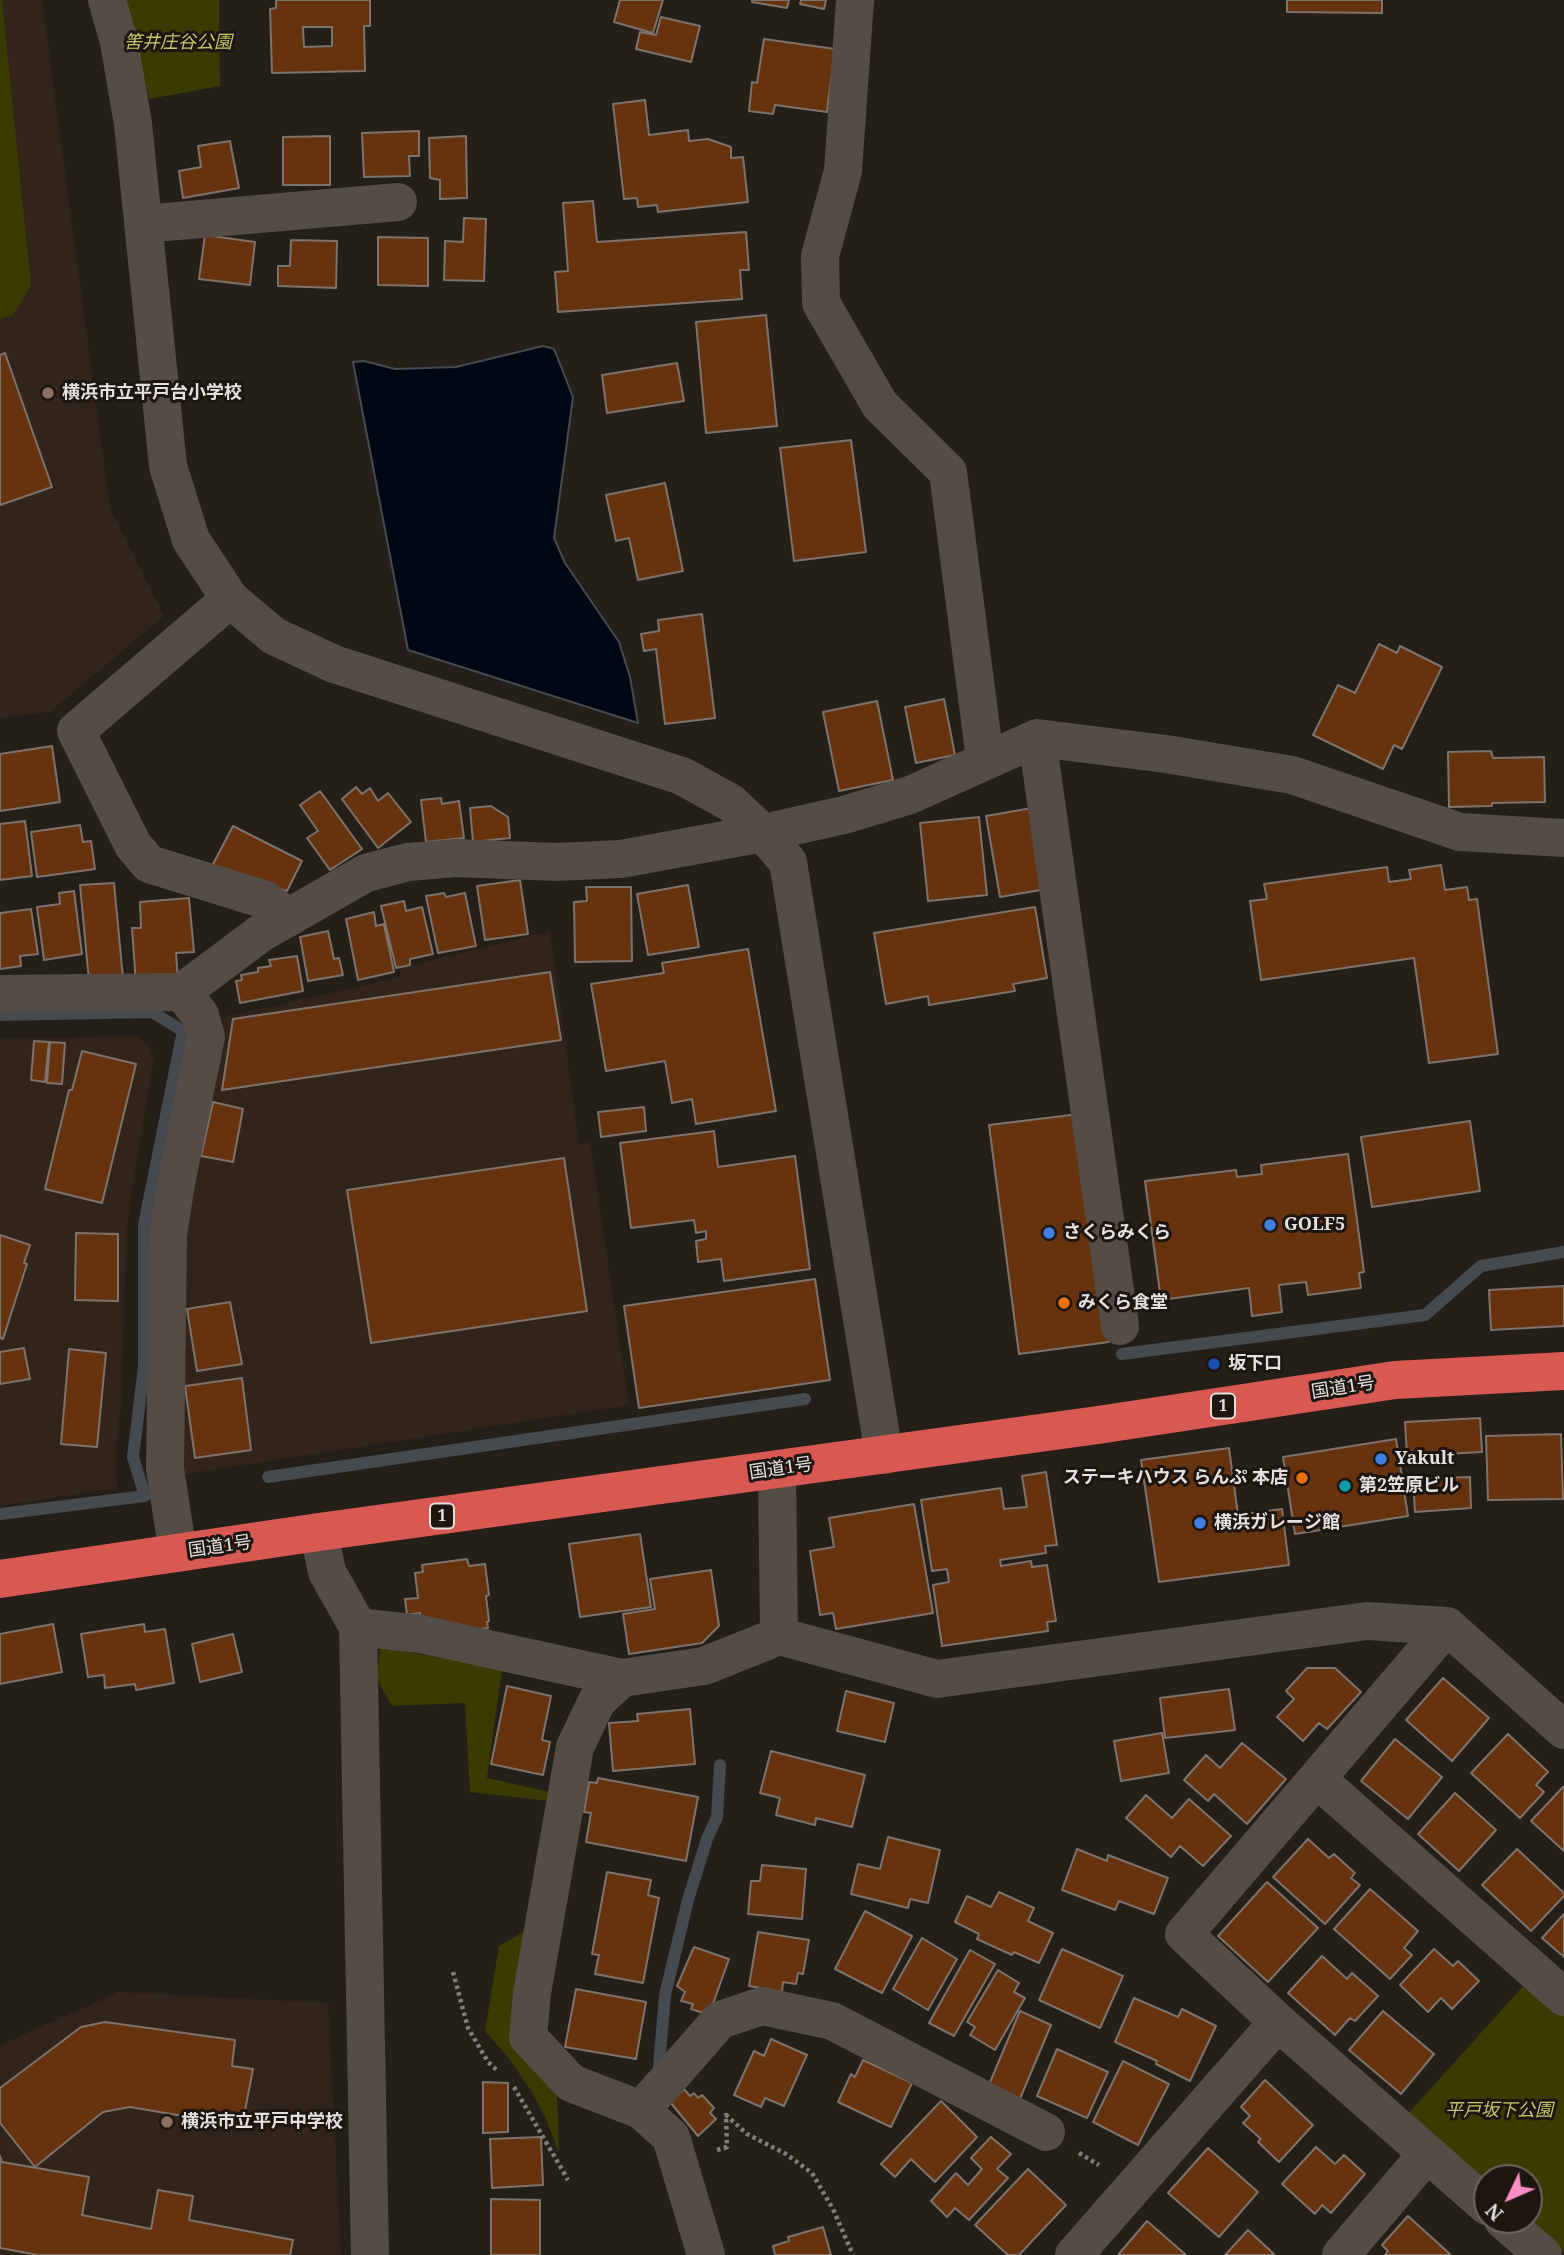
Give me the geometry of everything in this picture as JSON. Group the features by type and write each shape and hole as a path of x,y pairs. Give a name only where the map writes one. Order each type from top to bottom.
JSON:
{"highway":[{"name":"国道1号","path":"0,1579 1395,1380 1564,1371"}],"street":[{"path":"107,0 119,42 133,124 168,466 191,540 230,599 274,636 334,664 682,776 731,803 788,862 884,1455"},
{"path":"855,0 843,171 820,256 821,303 880,405 948,472 985,759"},
{"path":"143,224 398,202"},
{"path":"230,599 76,731 133,845 149,864 266,900 288,918"},
{"path":"1037,738 1120,1326"},
{"path":"0,994 183,992 261,933 366,873 408,862 456,858 556,862 621,859 763,834 844,815 910,795 985,759 1037,738 1166,754 1292,775 1460,832 1564,838"},
{"path":"178,1553 165,1469 168,1235 206,1037 200,1015 183,992"},
{"path":"777,1469 779,1636"},
{"path":"319,1532 327,1572 358,1627 370,2255"},
{"path":"358,1627 420,1634 621,1678 704,1666 779,1636 937,1679 1367,1621 1447,1626 1564,1730"},
{"path":"1447,1626 1184,1934 1278,2022 1473,2194"},
{"path":"621,1678 597,1701 575,1747 532,1993 528,2037 571,2082 641,2110 671,2137 706,2255"},
{"path":"1317,1779 1564,1997"},
{"path":"641,2110 720,2020 762,2006 832,2021 1046,2132"},
{"path":"1074,2255 1123,2182 1278,2022"},
{"path":"1341,2255 1427,2154"},
{"path":"1519,2234 1543,2255"}],"path":[{"path":"715,2150 727,2147 726,2115 747,2134 786,2154 812,2173 833,2209 853,2255"}],"shaded area":[{"name":"横浜市立平戸台小学校","path":"0,0 42,0 110,509 164,616 50,712 0,718"},
{"path":"543,346 554,349 573,397 554,538 565,563 619,642 630,677 638,723 408,650 353,362 364,361 395,369 456,367"},
{"path":"550,931 579,1144 590,1142 629,1405 180,1475 182,1250 225,1017 401,977 400,968"},
{"path":"135,1036 148,1044 154,1058 127,1223 121,1402 116,1451 117,1488 0,1506 0,1039"},
{"name":"横浜市立平戸中学校","path":"119,1992 328,2003 341,2255 0,2255 0,2045"}],"green space":[{"path":"0,0 31,285 13,315 0,319"},
{"name":"筈井庄谷公園","path":"125,0 219,0 220,86 149,99"},
{"path":"380,1647 502,1669 487,1778 550,1792 549,1801 470,1792 465,1703 392,1706 377,1680"},
{"path":"532,1927 557,2094 559,2153 545,2117 530,2089 485,2031 499,1946"},
{"name":"平戸坂下公園","path":"1527,1982 1564,2014 1564,2253 1542,2234 1543,2164 1473,2164 1473,2175 1405,2117"}],"building":[{"path":"276,0 370,0 370,26 364,26 365,71 272,73 270,9 276,8","holes":["303,27 332,27 332,46 304,47"]},
{"path":"620,0 663,0 653,33 614,22"},
{"path":"752,0 789,0 787,8"},
{"path":"801,0 826,0 824,9 800,4"},
{"path":"1287,0 1382,0 1382,13 1287,12"},
{"path":"661,17 700,26 691,62 636,49 640,32 656,35"},
{"path":"764,39 835,49 827,112 775,105 773,114 749,111 752,82 757,83"},
{"path":"645,100 649,135 688,130 689,141 708,139 731,147 731,158 743,157 748,202 658,212 657,205 638,207 637,198 624,199 613,104"},
{"path":"419,131 419,156 409,156 410,176 364,177 362,133"},
{"path":"330,136 330,185 283,185 283,137"},
{"path":"466,136 467,198 440,199 440,180 430,178 429,138"},
{"path":"230,141 239,188 183,198 179,171 201,167 198,146"},
{"path":"593,201 597,242 746,232 749,270 740,270 742,299 558,312 555,272 568,271 563,203"},
{"path":"464,218 486,219 484,281 444,280 445,241 463,242"},
{"path":"205,235 255,242 250,285 199,279"},
{"path":"378,237 428,238 428,286 378,285"},
{"path":"291,240 337,241 336,288 278,286 278,266 290,266"},
{"path":"766,315 777,426 706,433 696,322"},
{"path":"5,353 52,487 0,505 0,355"},
{"path":"677,363 684,401 607,413 602,375"},
{"path":"851,440 866,552 794,561 780,448"},
{"path":"665,483 683,571 638,580 629,538 616,541 606,495"},
{"path":"702,614 715,718 665,724 656,649 644,651 641,634 659,631 658,620"},
{"path":"1379,644 1397,653 1400,646 1442,667 1402,749 1394,745 1383,769 1313,735 1338,685 1355,693"},
{"path":"944,699 955,755 916,763 905,707"},
{"path":"877,701 893,780 839,791 823,712"},
{"path":"52,746 60,802 0,811 0,754"},
{"path":"1491,751 1493,758 1544,757 1545,802 1449,807 1448,752"},
{"path":"356,787 362,794 370,788 378,801 388,793 411,822 378,848 342,799"},
{"path":"320,791 362,849 330,870 307,838 318,831 300,805"},
{"path":"441,798 442,804 459,801 464,838 426,842 421,800"},
{"path":"491,806 508,817 510,838 473,842 470,808"},
{"path":"1032,808 1046,889 1000,897 986,816"},
{"path":"979,817 987,895 928,901 920,823"},
{"path":"25,821 32,876 0,880 0,824"},
{"path":"80,825 83,842 91,841 95,869 37,877 31,832"},
{"path":"233,826 302,861 287,891 211,868"},
{"path":"1441,865 1445,890 1467,887 1469,900 1477,899 1498,1054 1429,1063 1414,958 1261,980 1250,901 1267,899 1264,884 1387,867 1389,882 1411,879 1409,870"},
{"path":"520,880 528,934 485,940 477,886"},
{"path":"114,883 123,978 89,981 80,885"},
{"path":"688,885 699,947 648,955 637,894"},
{"path":"586,887 631,887 632,961 575,962 574,902 587,901"},
{"path":"74,891 82,954 44,960 37,907 60,904 59,893"},
{"path":"444,893 446,897 465,893 476,946 438,953 426,896"},
{"path":"189,898 194,952 176,953 178,981 136,984 132,928 141,928 140,902"},
{"path":"404,901 406,911 422,907 433,954 410,959 410,965 396,968 381,906"},
{"path":"1035,907 1047,978 1013,984 1015,991 929,1005 928,996 886,1004 874,933"},
{"path":"31,909 38,954 20,956 21,966 0,969 0,913"},
{"path":"374,912 376,926 384,924 394,972 358,980 346,919"},
{"path":"328,931 334,959 339,958 343,975 308,981 300,937"},
{"path":"748,949 776,1111 696,1124 692,1099 672,1103 665,1061 606,1071 591,984 664,973 662,963"},
{"path":"297,956 303,991 240,1003 236,981 242,980 241,975 271,966 269,960"},
{"path":"550,972 561,1040 222,1090 233,1019"},
{"path":"34,1041 49,1042 45,1082 31,1080"},
{"path":"50,1042 65,1043 62,1084 47,1083"},
{"path":"82,1051 136,1064 102,1203 45,1189 69,1090 72,1090"},
{"path":"213,1102 243,1109 233,1162 201,1156"},
{"path":"644,1107 646,1131 601,1137 598,1112"},
{"name":"さくらみくら","path":"1079,1114 1109,1342 1019,1354 989,1125"},
{"path":"1470,1121 1480,1191 1372,1207 1361,1137"},
{"path":"714,1131 718,1167 795,1156 810,1269 724,1281 721,1259 698,1262 696,1241 706,1239 706,1231 696,1233 694,1220 631,1228 620,1143"},
{"path":"1348,1154 1364,1272 1359,1273 1361,1288 1308,1295 1306,1282 1279,1285 1282,1312 1252,1316 1249,1288 1161,1300 1145,1181 1236,1170 1237,1177 1262,1174 1261,1165"},
{"path":"564,1158 587,1311 371,1343 347,1190"},
{"path":"76,1233 118,1234 118,1301 75,1300"},
{"path":"0,1235 30,1245 24,1263 27,1264 3,1339 0,1338"},
{"path":"815,1279 830,1380 639,1408 624,1306"},
{"path":"1564,1286 1564,1326 1491,1330 1489,1290"},
{"path":"230,1302 242,1364 197,1371 187,1309"},
{"path":"24,1348 30,1379 0,1384 0,1352"},
{"path":"69,1349 106,1353 97,1447 61,1444"},
{"path":"242,1378 251,1450 195,1458 185,1386"},
{"path":"1480,1418 1482,1452 1407,1456 1405,1422"},
{"path":"1561,1434 1563,1499 1488,1500 1486,1436"},
{"name":"第2笠原ビル","path":"1396,1439 1408,1516 1295,1534 1283,1457"},
{"path":"1229,1448 1238,1515 1282,1509 1289,1565 1159,1582 1141,1460"},
{"path":"1046,1472 1057,1545 1045,1546 1046,1553 1000,1560 1001,1566 1031,1561 1032,1567 1047,1565 1056,1621 1047,1622 1048,1631 942,1646 933,1585 949,1582 947,1569 932,1571 921,1500 1001,1488 1004,1509 1027,1507 1022,1476"},
{"path":"1470,1477 1471,1508 1415,1512 1413,1479"},
{"path":"914,1504 933,1613 836,1629 833,1613 820,1615 810,1551 834,1547 829,1518"},
{"path":"640,1534 651,1607 580,1617 569,1544"},
{"path":"467,1559 469,1566 485,1564 489,1595 486,1596 488,1628 453,1633 422,1630 420,1613 407,1615 405,1599 418,1598 415,1573 423,1572 422,1565"},
{"path":"711,1570 719,1626 702,1643 629,1654 623,1614 655,1609 650,1579"},
{"path":"53,1624 62,1672 0,1684 0,1634"},
{"path":"144,1624 145,1632 165,1629 174,1683 136,1690 135,1684 105,1688 104,1675 88,1677 81,1634"},
{"path":"233,1634 242,1672 200,1682 192,1644"},
{"path":"1307,1668 1335,1668 1361,1692 1327,1729 1319,1723 1303,1741 1277,1717 1294,1699 1286,1691"},
{"path":"1443,1678 1489,1718 1452,1761 1406,1720"},
{"path":"507,1686 551,1696 542,1740 550,1742 543,1775 491,1764"},
{"path":"1229,1689 1235,1730 1165,1738 1160,1698"},
{"path":"846,1691 894,1703 885,1742 837,1731"},
{"path":"690,1709 695,1764 613,1771 609,1723 638,1721 637,1714"},
{"path":"1162,1733 1169,1773 1121,1781 1114,1741"},
{"path":"1508,1734 1548,1772 1536,1785 1544,1792 1520,1818 1471,1773"},
{"path":"1395,1739 1442,1777 1408,1819 1361,1781"},
{"path":"1242,1743 1286,1779 1247,1824 1214,1794 1208,1801 1184,1780 1206,1755 1220,1768"},
{"path":"771,1751 865,1775 852,1827 816,1818 815,1825 776,1815 780,1798 760,1793"},
{"path":"598,1778 698,1797 686,1861 586,1842 591,1813 584,1812 589,1782 597,1783"},
{"path":"1564,1788 1564,1851 1531,1821"},
{"path":"1455,1793 1496,1830 1459,1871 1418,1834"},
{"path":"1146,1795 1172,1818 1189,1799 1231,1836 1203,1866 1180,1846 1171,1857 1126,1818"},
{"path":"888,1837 940,1850 928,1903 910,1899 908,1908 851,1894 858,1864 880,1869"},
{"path":"1308,1839 1329,1858 1334,1854 1355,1873 1351,1878 1360,1885 1325,1924 1273,1877"},
{"path":"1077,1849 1107,1861 1108,1855 1168,1878 1154,1914 1119,1901 1115,1910 1062,1890"},
{"path":"1517,1849 1564,1893 1531,1931 1482,1885"},
{"path":"762,1865 806,1869 802,1919 748,1914 751,1881 760,1881"},
{"path":"607,1872 651,1880 648,1895 659,1898 643,1983 595,1974 599,1955 592,1954"},
{"path":"1267,1882 1318,1928 1268,1982 1218,1936"},
{"path":"1370,1889 1418,1931 1404,1948 1412,1955 1390,1979 1334,1929"},
{"path":"999,1892 1034,1908 1028,1921 1053,1933 1039,1963 1014,1952 1012,1955 977,1939 979,1934 955,1922 967,1896 991,1907"},
{"path":"865,1911 912,1936 882,1993 835,1969"},
{"path":"1564,1914 1564,1957 1542,1938"},
{"path":"758,1932 809,1940 803,1974 798,1973 796,1984 783,1982 782,1992 749,1986"},
{"path":"922,1938 957,1959 928,2010 893,1989"},
{"path":"694,1947 729,1959 709,2015 691,2009 693,2004 681,2001 685,1992 677,1986"},
{"path":"1062,1949 1123,1976 1100,2028 1039,2000"},
{"path":"1434,1949 1453,1966 1458,1961 1479,1981 1452,2009 1441,1998 1428,2012 1400,1985"},
{"path":"970,1950 995,1964 954,2036 929,2023"},
{"path":"1322,1956 1347,1979 1352,1973 1378,1996 1355,2021 1350,2018 1335,2035 1288,1993"},
{"path":"998,1970 1019,1983 1014,1992 1025,1998 995,2050 970,2035 975,2027 967,2022"},
{"path":"576,1989 646,2002 636,2059 565,2047"},
{"path":"1134,1998 1178,2017 1182,2009 1216,2026 1190,2081 1156,2064 1157,2061 1115,2042"},
{"path":"1020,2011 1051,2025 1019,2101 988,2087"},
{"path":"1383,2011 1434,2054 1401,2094 1349,2050"},
{"path":"105,2022 235,2040 232,2066 253,2069 242,2126 130,2107 103,2112 35,2167 0,2123 0,2088 81,2027"},
{"path":"771,2039 807,2055 784,2106 765,2098 761,2107 734,2095 754,2051 764,2056"},
{"path":"1057,2049 1108,2072 1087,2118 1037,2096"},
{"path":"863,2060 912,2083 891,2127 838,2102 851,2074 855,2077"},
{"path":"1123,2061 1169,2084 1138,2145 1093,2122"},
{"path":"1265,2080 1313,2125 1279,2162 1258,2142 1261,2139 1243,2123 1250,2116 1241,2107"},
{"path":"483,2082 508,2083 508,2132 483,2133"},
{"path":"684,2089 690,2096 694,2093 698,2098 702,2095 714,2108 710,2113 716,2119 698,2136 670,2102"},
{"path":"941,2101 977,2137 935,2182 911,2159 895,2177 881,2164"},
{"path":"541,2137 543,2185 492,2188 490,2139"},
{"path":"991,2137 1011,2154 997,2169 1008,2178 969,2220 955,2208 947,2217 931,2201 956,2173 968,2185 982,2169 971,2158"},
{"path":"1316,2147 1335,2164 1344,2155 1365,2174 1331,2213 1322,2205 1315,2214 1282,2184"},
{"path":"1208,2148 1258,2192 1219,2237 1168,2193"},
{"path":"0,2156 2,2162 89,2177 82,2215 151,2229 158,2190 193,2196 189,2220 293,2240 290,2255 38,2255 0,2248"},
{"path":"1028,2169 1066,2205 1019,2255 1008,2255 975,2225"},
{"path":"491,2199 540,2200 540,2255 491,2255"},
{"path":"1408,2216 1451,2255 1385,2255 1388,2251 1382,2245"},
{"path":"1147,2221 1186,2255 1118,2255"},
{"path":"823,2227 831,2255 775,2255 773,2246 789,2241 788,2237"},
{"path":"1248,2230 1275,2255 1225,2255"}],"waterway":[{"path":"0,1015 152,1012 183,1031 144,1225 144,1367 133,1457 145,1496 0,1514"},
{"path":"1122,1354 1425,1315 1481,1266 1564,1252"},
{"path":"268,1477 805,1399"},
{"path":"659,2067 665,1995 688,1900 707,1839 717,1817 720,1765"}],"place":[{"name":"横浜市立平戸台小学校","path":"48,393"},
{"name":"GOLF5","path":"1270,1225"},
{"name":"さくらみくら","path":"1049,1233"},
{"name":"みくら食堂","path":"1064,1303"},
{"name":"坂下口","path":"1214,1364"},
{"name":"Yakult","path":"1381,1459"},
{"name":"ステーキハウス らんぷ 本店","path":"1302,1478"},
{"name":"第2笠原ビル","path":"1345,1486"},
{"name":"横浜ガレージ館","path":"1200,1523"},
{"name":"横浜市立平戸中学校","path":"167,2122"}]}
